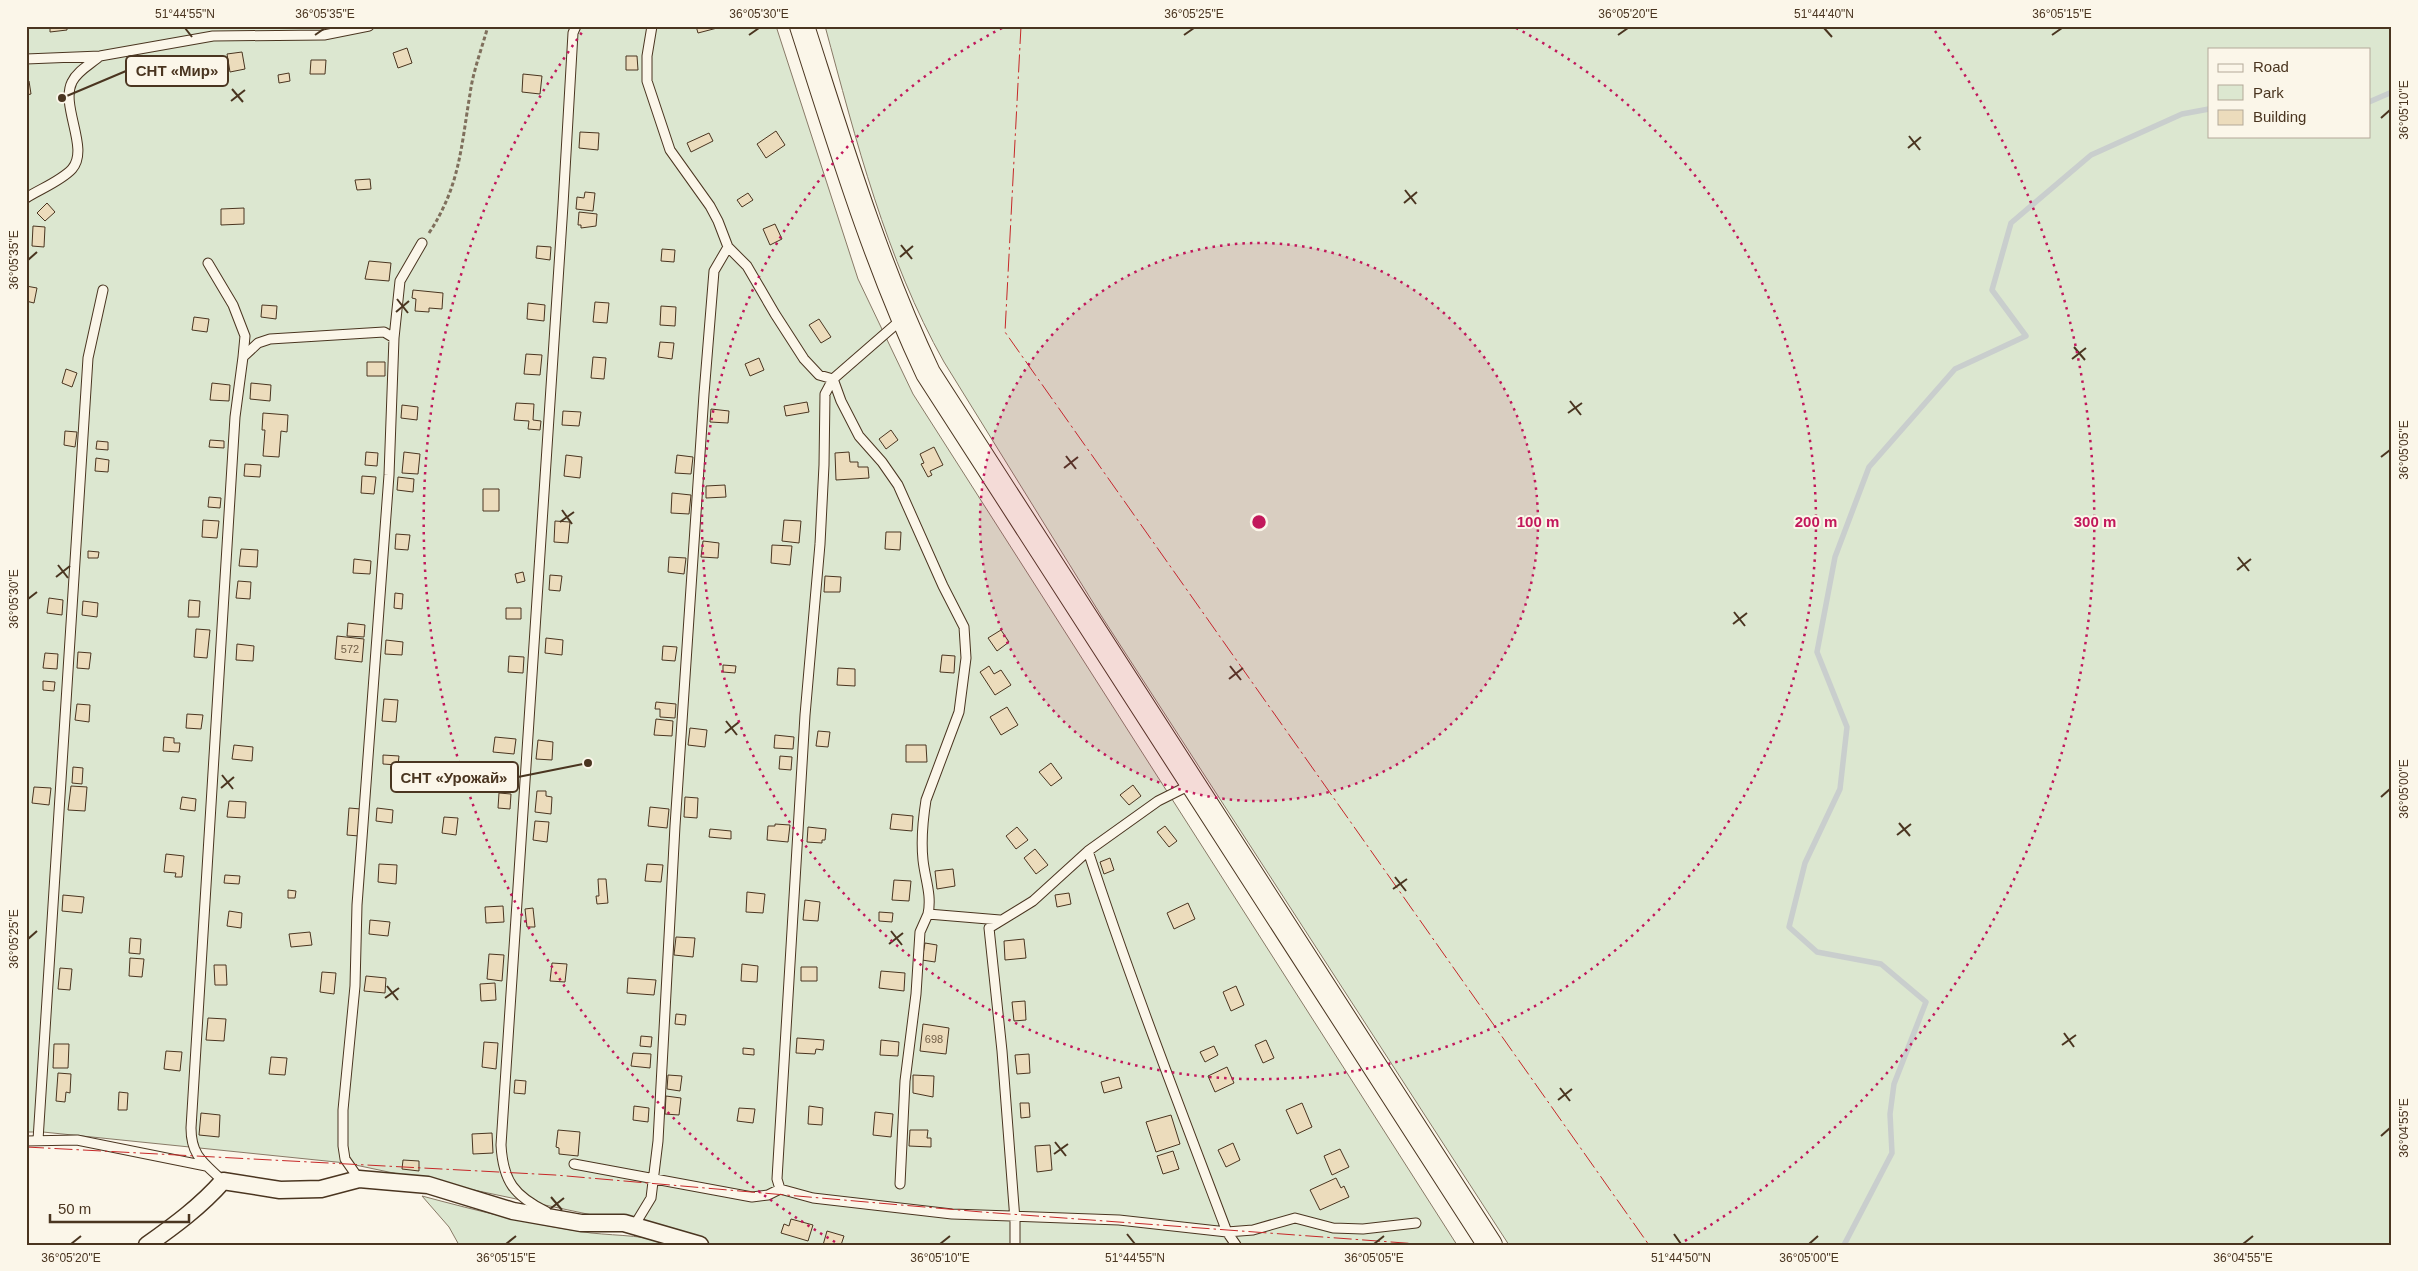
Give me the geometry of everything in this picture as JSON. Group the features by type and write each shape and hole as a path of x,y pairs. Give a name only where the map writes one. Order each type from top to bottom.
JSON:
{"street":[{"path":"802,26 866,226 902,319 928,374 1490,1245"},
{"path":"147,1245 209,1196 223,1181 280,1190 302,1190 321,1189 359,1179 428,1185 513,1212 565,1221 624,1223 700,1245"}],"lane":[{"path":"26,59 100,56 213,36 324,35 370,26"},
{"path":"565,1221 541,1209 512,1186 504,1170 501,1145 564,205 573,33 576,26"},
{"path":"652,26 647,56 647,81 670,150 710,206 728,246 747,266 804,358 819,375 833,379"},
{"path":"26,198 68,172 76,163 78,158 76,133 68,96 71,83 76,75 100,56"},
{"path":"359,1179 345,1159 343,1110 355,986 357,905 389,475 394,338 400,282 422,243"},
{"path":"634,1226 651,1198 658,1142 675,826 704,394 714,270 728,246"},
{"path":"208,263 236,313 245,336 235,417 191,1128 191,1140 196,1155 223,1181"},
{"path":"38,1140 88,358 103,290"},
{"path":"780,1189 778,1179 782,1096 805,715 824,465 824,394 833,379 902,319"},
{"path":"243,357 258,343 270,339 384,332 394,338"},
{"path":"833,379 841,401 859,436 882,462 898,485 943,586 964,627 966,658 959,712 926,800 924,815 923,860 930,902 928,914 920,932 916,994 905,1081 900,1184"},
{"path":"1015,1245 1015,1217 1002,1051 989,928 1033,901 1088,851 1158,801 1193,784"},
{"path":"1088,851 1117,940 1227,1232 1236,1245"},
{"path":"928,914 988,921 1002,920"},
{"path":"26,1140 77,1140 206,1166"},
{"path":"574,1164 752,1198 768,1195 780,1189 814,1198 952,1214 1119,1220 1227,1232 1254,1230 1295,1218 1333,1228 1363,1229 1416,1223"}],"path":[{"path":"422,243 440,216 453,187 462,151 470,91 488,26"}],"green space":[{"path":"26,26 776,26 858,279 913,394 1457,1245 713,1245 644,1226 346,1163 43,1132 26,1132"},
{"path":"825,26 2392,26 2392,1245 1509,1245 1102,617 944,362 905,282 874,198"},
{"path":"422,1196 548,1226 591,1233 644,1238 675,1245 459,1245 449,1227"}],"building":[{"path":"50,26 67,26 67,30 50,32"},
{"path":"696,26 721,26 721,27 698,33"},
{"path":"407,48 412,63 398,68 393,53"},
{"path":"242,52 245,69 230,72 227,54"},
{"path":"626,56 637,56 638,70 626,70"},
{"path":"311,60 326,60 325,74 310,74"},
{"path":"289,73 290,81 279,83 278,75"},
{"path":"523,74 542,76 540,94 522,92"},
{"path":"29,81 31,94 26,95 26,82"},
{"path":"776,131 785,145 766,158 757,144"},
{"path":"580,132 599,133 598,150 579,148"},
{"path":"709,133 713,141 691,152 687,143"},
{"path":"370,179 371,189 357,190 355,180"},
{"path":"585,192 595,193 593,211 576,209 577,197 584,198"},
{"path":"748,193 753,200 742,207 737,200"},
{"path":"47,203 55,212 45,221 37,213"},
{"path":"244,208 244,224 221,225 221,209"},
{"path":"579,212 597,214 596,226 581,228 581,225 578,225"},
{"path":"775,224 782,239 770,245 763,229"},
{"path":"33,226 45,227 44,247 32,246"},
{"path":"537,246 551,247 550,260 536,258"},
{"path":"662,249 675,250 674,262 661,261"},
{"path":"369,261 391,263 389,281 365,279"},
{"path":"26,286 37,288 34,303 26,301"},
{"path":"413,290 443,293 442,309 429,308 429,312 415,311 416,299 412,298"},
{"path":"595,302 609,303 607,323 593,322"},
{"path":"528,303 545,305 544,321 527,319"},
{"path":"262,305 277,306 276,319 261,317"},
{"path":"661,306 676,307 675,326 660,325"},
{"path":"194,317 209,319 207,332 192,330"},
{"path":"819,319 831,337 821,343 809,325"},
{"path":"660,342 674,343 672,359 658,357"},
{"path":"526,354 542,355 540,375 524,374"},
{"path":"593,357 606,358 604,379 591,378"},
{"path":"759,358 764,370 750,376 745,364"},
{"path":"367,362 385,362 385,376 367,376"},
{"path":"66,369 77,373 72,387 62,383"},
{"path":"212,383 230,385 229,401 210,400"},
{"path":"251,383 271,385 270,401 250,399"},
{"path":"807,402 809,412 786,416 784,406"},
{"path":"516,403 534,404 533,420 541,421 540,430 528,429 529,421 514,420"},
{"path":"402,405 418,407 417,420 401,418"},
{"path":"711,409 729,411 728,423 710,422"},
{"path":"563,411 581,412 579,426 562,425"},
{"path":"263,413 288,415 287,432 281,431 279,457 263,456 265,430 262,430"},
{"path":"891,430 898,440 886,449 879,439"},
{"path":"65,431 77,432 75,447 64,445"},
{"path":"210,440 224,441 224,448 209,447"},
{"path":"97,441 108,442 108,450 96,449"},
{"path":"934,447 943,465 930,471 932,475 928,477 921,464 924,463 920,454"},
{"path":"366,452 378,453 377,466 365,465"},
{"path":"404,452 420,454 418,474 402,473"},
{"path":"849,452 850,462 858,462 858,467 868,467 869,478 836,480 835,453"},
{"path":"566,455 582,457 580,478 564,476"},
{"path":"677,455 693,457 691,474 675,473"},
{"path":"96,458 109,460 108,472 95,471"},
{"path":"245,464 261,465 260,477 244,476"},
{"path":"362,476 376,477 374,494 361,493"},
{"path":"398,477 414,479 413,492 397,490"},
{"path":"725,485 726,497 706,498 706,486"},
{"path":"483,489 499,489 499,511 483,511"},
{"path":"672,493 691,495 689,514 671,513"},
{"path":"209,497 221,498 220,508 208,507"},
{"path":"203,520 219,521 217,538 202,537"},
{"path":"784,520 801,521 799,543 782,541"},
{"path":"555,521 570,522 568,543 554,542"},
{"path":"886,532 901,532 900,550 885,549"},
{"path":"396,534 410,535 408,550 395,549"},
{"path":"703,541 719,543 718,558 701,557"},
{"path":"772,545 792,546 790,565 771,563"},
{"path":"241,549 258,550 257,567 239,566"},
{"path":"88,551 99,552 98,558 88,558"},
{"path":"669,557 686,558 684,574 668,572"},
{"path":"354,559 371,561 370,574 353,573"},
{"path":"523,572 525,581 517,583 515,574"},
{"path":"550,575 562,576 560,591 549,590"},
{"path":"825,576 841,577 840,592 824,592"},
{"path":"238,581 251,582 250,599 236,598"},
{"path":"395,593 403,594 402,609 394,608"},
{"path":"49,598 63,600 62,615 47,613"},
{"path":"189,600 200,601 199,617 188,617"},
{"path":"83,601 98,603 97,617 82,615"},
{"path":"506,608 521,608 521,619 506,619"},
{"path":"348,623 365,625 364,637 347,636"},
{"path":"196,629 210,630 207,658 194,657"},
{"path":"1001,630 1009,642 997,651 988,638"},
{"path":"337,636 364,639 362,662 335,659"},
{"path":"546,638 563,640 562,655 545,653"},
{"path":"386,640 403,642 402,655 385,654"},
{"path":"237,644 254,646 253,661 236,660"},
{"path":"663,646 677,647 675,661 662,660"},
{"path":"78,652 91,653 89,669 77,668"},
{"path":"45,653 58,654 57,669 43,668"},
{"path":"942,655 955,656 954,673 940,672"},
{"path":"509,656 524,657 523,673 508,672"},
{"path":"723,665 736,666 735,673 723,672"},
{"path":"989,666 994,674 1001,670 1011,685 995,695 980,672"},
{"path":"838,668 855,669 855,686 837,685"},
{"path":"43,681 55,682 54,691 43,690"},
{"path":"384,699 398,700 396,722 382,721"},
{"path":"656,702 676,704 675,718 660,717 660,709 655,709"},
{"path":"77,704 90,705 89,722 75,720"},
{"path":"1007,707 1018,725 1001,735 990,717"},
{"path":"187,714 203,715 201,729 186,728"},
{"path":"656,719 673,721 672,736 654,735"},
{"path":"690,728 707,730 705,747 688,745"},
{"path":"818,731 830,732 828,747 816,746"},
{"path":"775,735 794,737 793,749 774,748"},
{"path":"164,737 174,738 174,743 180,743 179,752 163,751"},
{"path":"495,737 516,739 514,754 493,752"},
{"path":"538,740 553,742 552,760 536,759"},
{"path":"234,745 253,747 252,761 232,759"},
{"path":"906,745 926,745 927,762 906,762"},
{"path":"383,755 399,756 398,765 383,764"},
{"path":"780,756 792,757 791,770 779,769"},
{"path":"1051,763 1062,778 1051,786 1039,772"},
{"path":"73,767 83,768 82,784 72,783"},
{"path":"1133,785 1141,796 1129,805 1120,795"},
{"path":"71,786 87,787 85,811 68,810"},
{"path":"34,787 51,788 49,805 32,803"},
{"path":"537,791 546,791 546,796 552,797 551,814 535,812"},
{"path":"499,793 511,794 510,809 498,808"},
{"path":"182,797 196,799 195,811 180,809"},
{"path":"685,797 698,798 697,818 684,817"},
{"path":"229,801 246,802 245,818 227,817"},
{"path":"650,807 669,809 667,828 648,826"},
{"path":"349,808 361,809 359,836 347,835"},
{"path":"377,808 393,810 392,823 376,821"},
{"path":"892,814 913,816 912,831 890,829"},
{"path":"444,817 458,818 456,835 442,833"},
{"path":"535,821 549,822 547,842 533,840"},
{"path":"775,824 790,825 788,842 767,840 768,826 775,826"},
{"path":"1165,826 1177,841 1169,847 1157,832"},
{"path":"808,827 826,829 825,840 822,840 822,843 807,842"},
{"path":"1017,827 1028,840 1016,849 1006,836"},
{"path":"710,829 731,831 731,839 709,837"},
{"path":"1035,849 1048,865 1036,874 1024,858"},
{"path":"166,854 184,856 182,877 175,877 176,873 164,872"},
{"path":"1110,858 1114,870 1104,874 1100,862"},
{"path":"379,864 397,865 396,884 378,882"},
{"path":"647,864 663,865 661,882 645,881"},
{"path":"953,869 955,886 937,889 935,871"},
{"path":"225,875 240,876 239,884 224,883"},
{"path":"598,879 606,879 608,903 597,904 596,896 599,896"},
{"path":"894,880 911,881 909,901 892,900"},
{"path":"288,890 296,891 295,898 288,898"},
{"path":"747,892 765,894 763,913 746,912"},
{"path":"1069,893 1071,904 1057,907 1055,895"},
{"path":"63,895 84,897 82,913 62,911"},
{"path":"805,900 820,902 818,921 803,920"},
{"path":"1188,903 1195,919 1174,929 1167,913"},
{"path":"503,906 504,922 486,923 485,907"},
{"path":"533,908 535,927 527,927 525,909"},
{"path":"229,911 242,913 241,928 227,926"},
{"path":"879,912 893,913 892,922 879,921"},
{"path":"370,920 390,922 388,936 369,934"},
{"path":"310,932 312,945 291,947 289,934"},
{"path":"676,937 695,938 693,957 674,955"},
{"path":"130,938 141,939 140,954 129,953"},
{"path":"1024,939 1026,958 1005,960 1004,941"},
{"path":"925,943 937,945 935,962 922,960"},
{"path":"489,954 504,955 502,981 487,979"},
{"path":"130,958 144,959 142,977 129,976"},
{"path":"552,963 567,964 565,982 550,981"},
{"path":"742,964 758,966 757,982 741,981"},
{"path":"214,965 226,965 227,985 215,985"},
{"path":"801,967 817,967 817,981 801,981"},
{"path":"60,968 72,969 70,990 58,989"},
{"path":"881,971 905,973 904,991 879,988"},
{"path":"322,972 336,973 334,994 320,992"},
{"path":"366,976 386,978 385,993 364,991"},
{"path":"628,978 656,980 654,995 627,993"},
{"path":"495,983 496,1000 481,1001 480,984"},
{"path":"1236,986 1244,1005 1231,1011 1223,992"},
{"path":"1025,1001 1026,1020 1014,1021 1012,1002"},
{"path":"676,1014 686,1015 685,1025 675,1024"},
{"path":"208,1018 226,1019 224,1041 206,1040"},
{"path":"923,1024 949,1028 946,1054 920,1051"},
{"path":"641,1036 652,1037 651,1047 640,1046"},
{"path":"797,1038 824,1040 823,1050 816,1049 815,1054 796,1053"},
{"path":"881,1040 899,1042 898,1056 880,1055"},
{"path":"1266,1040 1274,1058 1263,1063 1255,1045"},
{"path":"484,1042 498,1043 496,1069 482,1067"},
{"path":"54,1044 69,1044 68,1068 53,1068"},
{"path":"1214,1046 1218,1055 1205,1062 1200,1052"},
{"path":"743,1048 754,1049 754,1055 743,1054"},
{"path":"166,1051 182,1052 180,1071 164,1069"},
{"path":"633,1053 651,1054 650,1068 631,1066"},
{"path":"1029,1054 1030,1073 1017,1074 1015,1055"},
{"path":"271,1057 287,1058 285,1075 269,1074"},
{"path":"1227,1067 1234,1083 1215,1092 1208,1076"},
{"path":"58,1073 71,1074 70,1093 66,1092 65,1102 56,1101"},
{"path":"668,1075 682,1076 680,1091 667,1089"},
{"path":"913,1075 934,1076 933,1097 913,1093"},
{"path":"1119,1077 1122,1088 1104,1093 1101,1082"},
{"path":"515,1080 526,1081 525,1094 514,1093"},
{"path":"119,1092 128,1093 127,1110 118,1110"},
{"path":"666,1096 681,1098 679,1115 665,1114"},
{"path":"1020,1103 1029,1103 1030,1117 1021,1118"},
{"path":"1302,1103 1312,1127 1297,1134 1286,1110"},
{"path":"634,1106 649,1108 648,1122 633,1120"},
{"path":"809,1106 823,1108 822,1125 808,1124"},
{"path":"739,1108 755,1109 753,1123 737,1121"},
{"path":"875,1112 893,1114 891,1137 873,1135"},
{"path":"201,1113 220,1115 219,1137 199,1135"},
{"path":"1171,1115 1180,1144 1156,1152 1146,1122"},
{"path":"558,1130 580,1132 578,1156 559,1154 559,1148 556,1147"},
{"path":"910,1130 928,1130 927,1138 931,1138 931,1147 909,1146"},
{"path":"492,1133 493,1153 473,1154 472,1134"},
{"path":"1233,1143 1240,1160 1226,1167 1218,1150"},
{"path":"1050,1145 1052,1170 1037,1172 1035,1146"},
{"path":"1340,1149 1349,1167 1332,1175 1324,1156"},
{"path":"1173,1151 1179,1169 1163,1174 1157,1156"},
{"path":"403,1160 419,1161 419,1171 402,1169"},
{"path":"1336,1178 1341,1188 1344,1186 1349,1197 1320,1210 1310,1190"},
{"path":"791,1219 813,1225 808,1241 781,1233 784,1224 789,1226"},
{"path":"827,1231 844,1236 841,1245 823,1245"}],"waterway":[{"path":"2370,102 2392,92"},
{"path":"1844,1245 1892,1153 1890,1114 1894,1084 1926,1002 1881,964 1817,952 1789,927 1805,863 1840,789 1847,727 1817,652 1835,557 1869,467 1955,369 2026,336 1992,290 2011,223 2091,155 2182,114 2208,109"}],"power":[{"path":"1021,26 1005,332 1649,1245"},
{"path":"26,1147 555,1175 982,1212 1432,1245"}],"place":[{"name":"СНТ «Мир»","path":"62,98"},
{"name":"СНТ «Урожай»","path":"588,763"}]}
